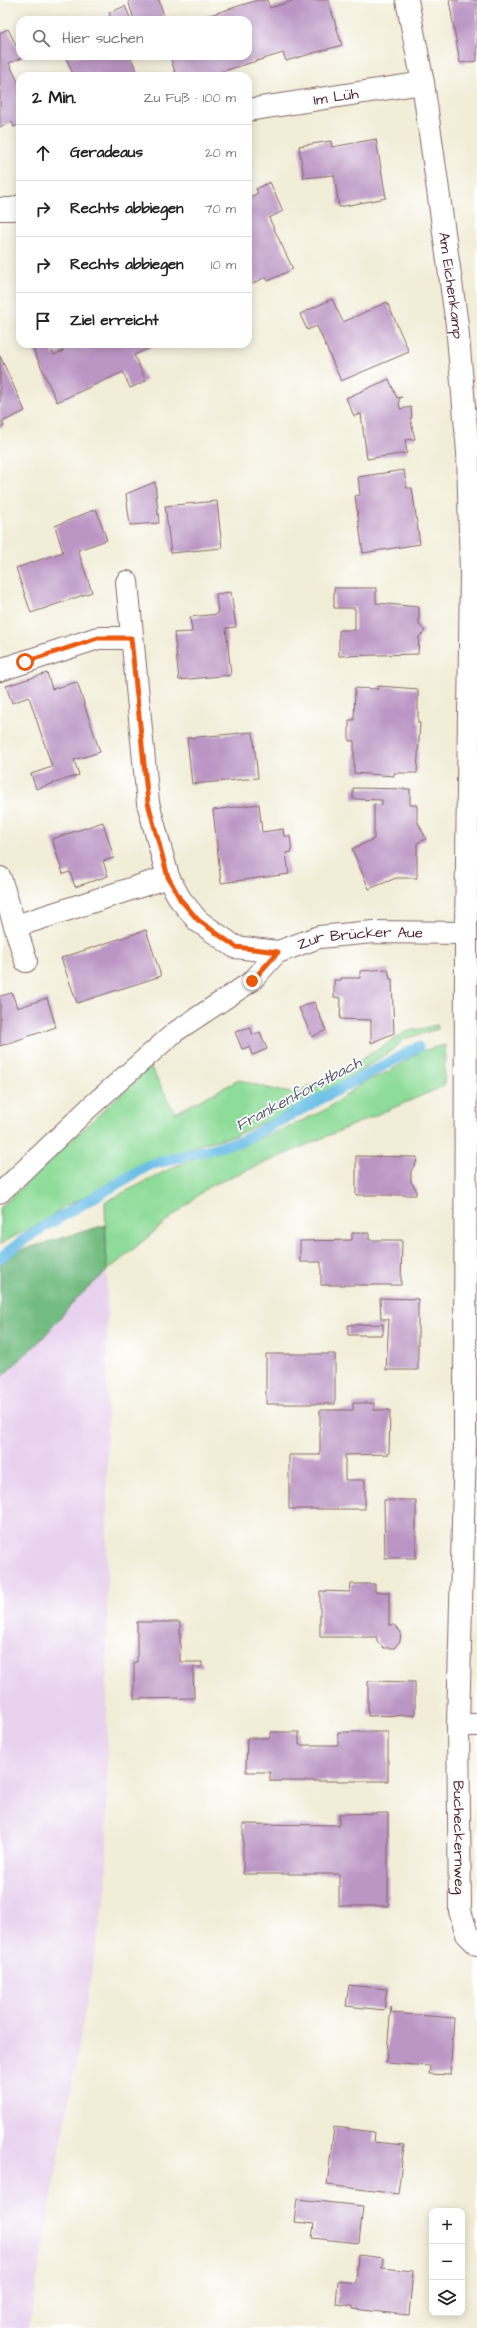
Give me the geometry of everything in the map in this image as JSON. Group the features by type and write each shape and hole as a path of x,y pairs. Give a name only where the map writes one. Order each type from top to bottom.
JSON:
{"street":[{"name":"Am Eichenkamp","path":"407,0 424,83 473,451 466,933 465,1434 468,1725"},
{"name":"Im Lüh","path":"252,109 424,83"},
{"path":"0,209 16,208"},
{"name":"Zur Brücker Aue","path":"127,582 131,638 148,803 168,877 180,899 198,920 236,947 278,952 319,938 373,932 466,933"},
{"path":"0,670 98,638 131,638"},
{"path":"16,926 168,877"},
{"path":"0,878 26,961"},
{"name":"Bucheckernweg","path":"468,1725 460,1911 467,1934 477,1944"}],"lane":[{"path":"0,1193 91,1106 175,1032 252,981 278,952"},
{"path":"0,1181 22,1173"}],"shaded area":[{"path":"107,1271 107,1885 29,2328 0,2328 0,1378 41,1340 76,1299"}],"green space":[{"path":"437,1025 438,1029 404,1039 394,1049 296,1112 258,1125 234,1136 204,1143 125,1175 121,1181 63,1207 40,1223 0,1245 0,1208 150,1066 175,1113 239,1080 279,1091 293,1093 336,1075 406,1032"},
{"path":"445,1045 444,1086 208,1187 107,1271 105,1202 176,1166 207,1154 240,1146 295,1124 325,1110 364,1082 388,1072 421,1051"},
{"path":"105,1225 107,1271 76,1299 41,1340 0,1378 0,1265 18,1251"}],"building":[{"path":"128,0 159,0 164,16 133,16"},
{"path":"258,0 267,0 270,8 295,0 328,0 342,45 286,61 283,53 220,72 175,72 171,60 252,60 252,16 207,16"},
{"path":"449,0 477,0 477,61 460,63"},
{"path":"125,6 129,16 110,16 109,13"},
{"path":"8,29 16,46 17,60 9,63 16,78 16,126 14,127 12,122 0,127 0,33"},
{"path":"67,60 132,60 137,72 72,72"},
{"path":"376,139 386,198 339,207 334,175 304,178 299,146 331,141 332,147"},
{"path":"270,182 283,211 269,218 293,269 268,281 266,277 252,284 252,196 258,193 256,189"},
{"path":"332,299 343,322 387,302 409,352 341,381 317,326 307,330 300,314"},
{"path":"51,348 54,355 63,351 62,348 150,348 134,355 146,381 130,388 123,372 57,402 33,349"},
{"path":"0,356 25,411 2,422 4,426 0,428"},
{"path":"389,379 397,398 402,397 399,399 400,409 411,407 412,418 410,418 415,439 405,440 407,453 367,459 361,414 354,416 346,398"},
{"path":"404,470 407,488 412,488 420,544 363,553 355,496 360,495 358,477"},
{"path":"155,482 159,523 130,525 126,494"},
{"path":"217,501 222,548 171,553 165,506"},
{"path":"96,509 107,540 78,550 92,592 31,613 16,568 63,552 55,526"},
{"path":"334,588 376,588 376,603 419,607 419,625 425,631 419,637 418,654 339,656 339,630 355,630 355,608 334,608"},
{"path":"231,592 236,627 226,628 231,675 179,680 174,633 192,632 190,617 218,614 216,594"},
{"path":"47,673 52,689 77,682 100,752 74,760 79,775 36,789 31,774 52,767 29,697 12,703 6,686"},
{"path":"378,686 418,689 418,723 420,723 417,773 394,773 394,776 354,773 354,741 349,741 349,720 354,720 355,688 378,689"},
{"path":"253,732 258,778 192,784 187,738"},
{"path":"353,788 410,789 410,805 417,805 417,820 426,839 417,843 417,878 396,878 369,889 352,849 374,839 374,804 382,805 382,800 353,799"},
{"path":"259,804 262,832 283,829 284,836 290,836 292,852 286,853 289,874 221,883 213,810"},
{"path":"103,822 114,858 103,861 108,876 75,887 70,872 63,874 52,839"},
{"path":"146,930 161,976 77,1003 61,958"},
{"path":"388,969 390,979 392,979 394,1033 371,1043 371,1020 340,1019 341,998 334,997 334,980 341,980 341,978 360,978 360,971"},
{"path":"12,993 17,1008 47,998 56,1027 0,1046 0,996"},
{"path":"314,1002 326,1030 312,1037 299,1008"},
{"path":"250,1027 253,1035 260,1032 267,1049 252,1055 249,1047 242,1049 235,1032"},
{"path":"356,1156 417,1157 416,1163 411,1171 411,1182 416,1189 416,1195 356,1195"},
{"path":"352,1233 369,1233 369,1240 402,1240 401,1285 321,1285 321,1262 300,1262 300,1241 352,1240"},
{"path":"380,1298 418,1299 418,1370 386,1370 389,1319 381,1319"},
{"path":"383,1324 383,1335 348,1335 348,1325"},
{"path":"266,1354 335,1354 335,1404 266,1404"},
{"path":"353,1403 374,1403 374,1410 390,1410 389,1454 345,1455 345,1480 365,1480 365,1509 289,1509 289,1455 320,1455 320,1410 353,1410"},
{"path":"384,1500 416,1500 416,1558 385,1558"},
{"path":"351,1584 375,1584 375,1592 389,1592 389,1625 394,1625 401,1632 400,1641 394,1648 384,1648 377,1642 377,1637 320,1637 320,1591 350,1592"},
{"path":"137,1622 180,1622 180,1662 202,1662 202,1667 193,1667 194,1698 134,1699 134,1662 137,1662"},
{"path":"368,1681 415,1682 415,1715 368,1716"},
{"path":"270,1732 299,1732 299,1745 338,1745 338,1732 388,1732 388,1781 270,1781 270,1772 246,1772 247,1738 270,1738"},
{"path":"388,1813 388,1906 339,1906 339,1874 243,1874 243,1824 339,1825 339,1814"},
{"path":"349,1985 387,1989 384,2010 346,2006"},
{"path":"391,2006 392,2013 454,2018 450,2075 429,2074 430,2066 386,2063"},
{"path":"334,2127 374,2132 373,2142 404,2145 398,2194 327,2185"},
{"path":"297,2199 363,2206 359,2243 312,2238 314,2224 294,2222"},
{"path":"358,2255 383,2258 382,2268 413,2271 409,2315 353,2309 353,2306 336,2304 338,2281 356,2283"}],"waterway":[{"name":"Frankenforstbach","path":"0,1258 33,1233 149,1165 242,1141 418,1047"}],"route":[{"path":"25,662 98,638 131,638 148,803 168,877 180,899 198,920 236,947 278,952 252,981"}]}
